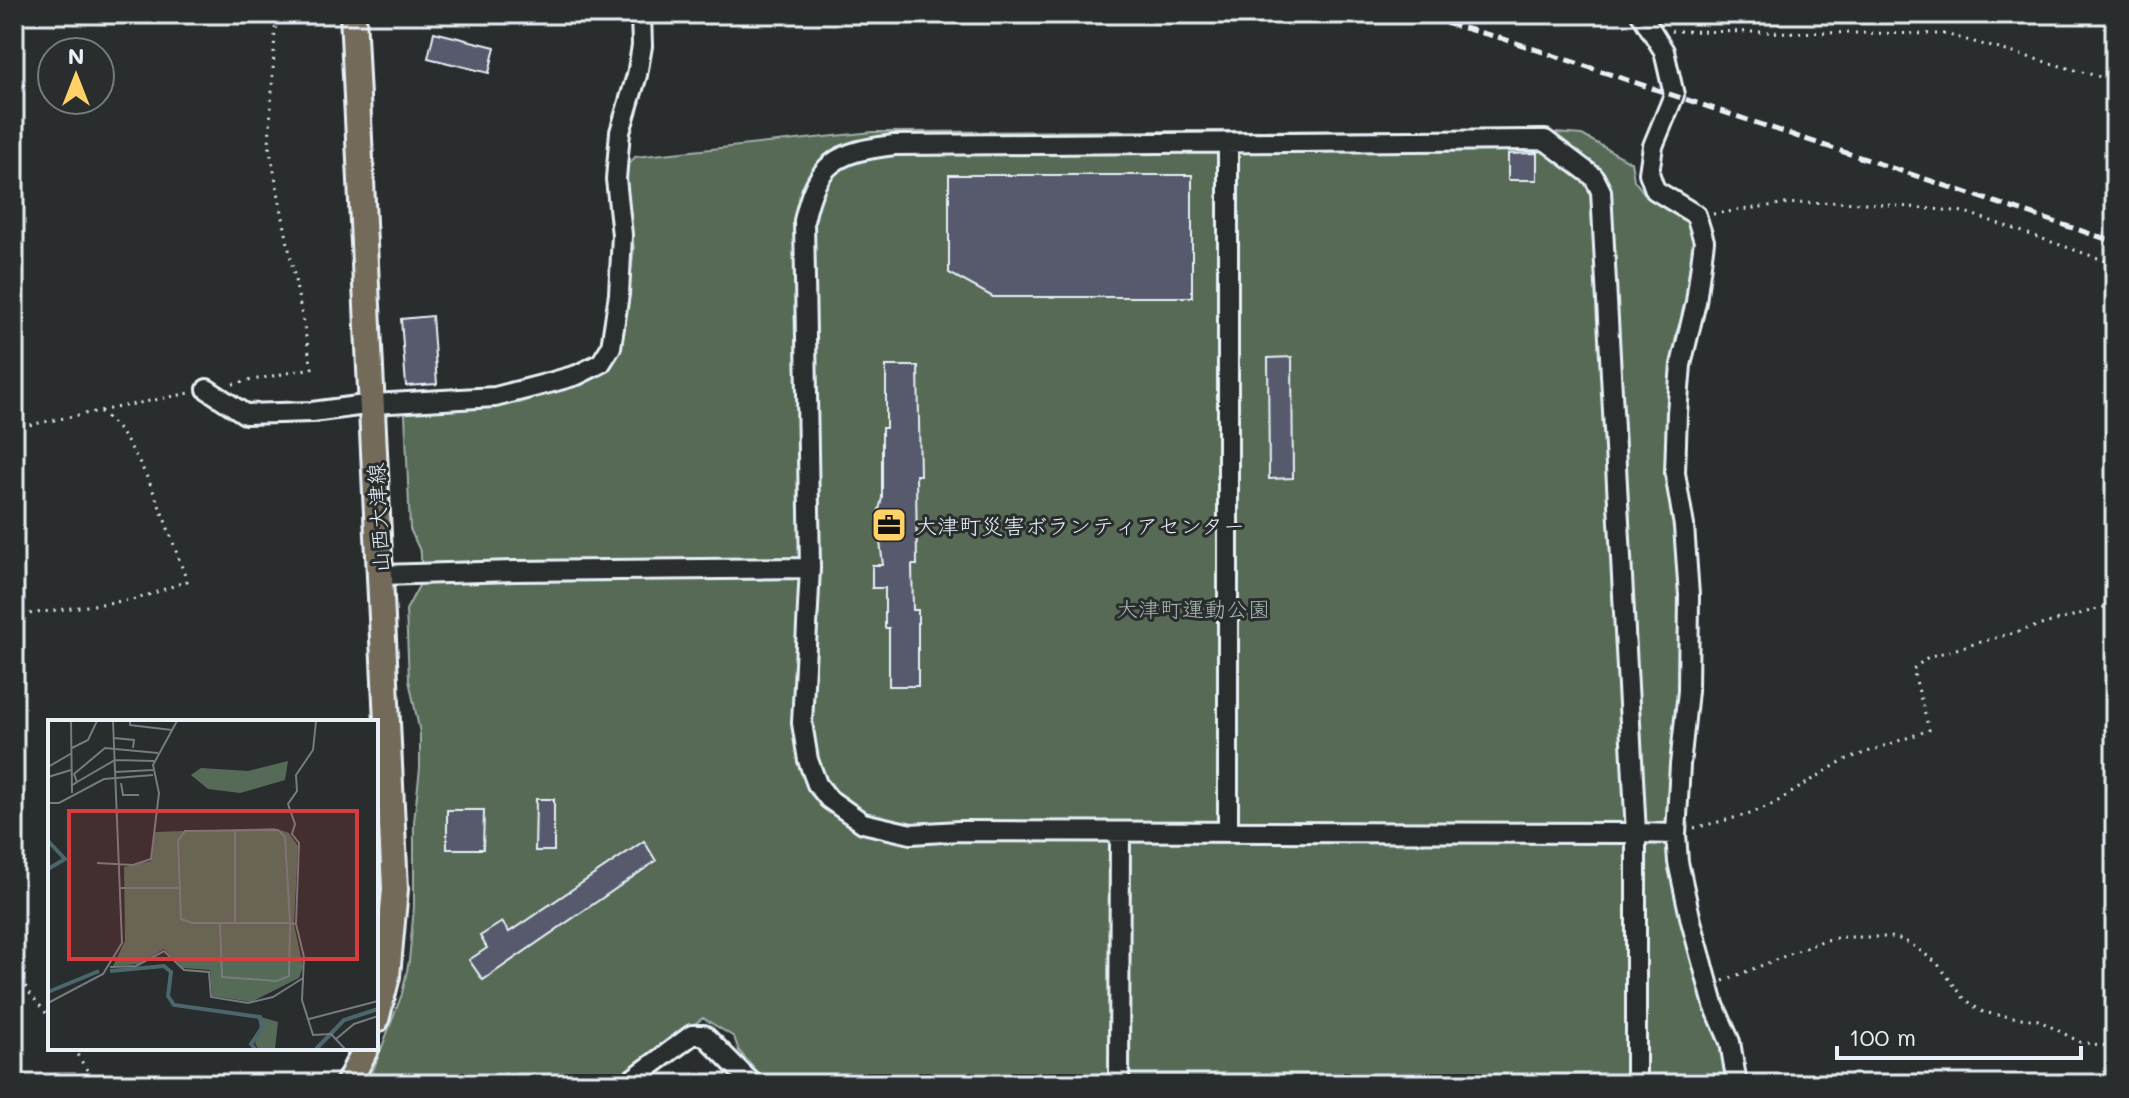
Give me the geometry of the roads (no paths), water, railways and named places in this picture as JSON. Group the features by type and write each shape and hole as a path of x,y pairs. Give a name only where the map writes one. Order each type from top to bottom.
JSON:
{"main road":[{"name":"山西大津線","path":"353,14 395,889 387,976 378,1012"},
{"path":"348,1084 365,1050"}],"street":[{"path":"207,389 245,414 312,412 373,404 495,397 577,375 601,363 611,347 619,294 622,235 616,179 620,132 639,61 641,14"},
{"path":"1641,14 1664,51 1674,95 1653,146 1649,173 1655,190 1696,215 1704,241 1696,302 1681,365 1677,413 1675,473 1684,526 1689,595 1688,691 1676,834 1678,862 1708,987 1730,1042 1737,1084"},
{"path":"1636,1084 1636,833 1601,191 1594,177 1545,140 894,145 856,150 826,167 810,193 804,221 810,568 802,723 808,760 817,784 829,799 863,823 911,834 959,831 1120,833 1228,832 1636,833 1676,834"},
{"path":"1228,144 1228,832"},
{"path":"381,575 810,568"},
{"path":"1119,1084 1120,833"},
{"path":"626,1084 692,1035 704,1035 753,1084"}],"railway":[{"path":"1411,14 1501,38 2115,242"}],"place":[{"name":"大津町災害ボランティアセンター","path":"889,525"}],"park label":[{"name":"大津町運動公園","path":"1193,608"}]}
